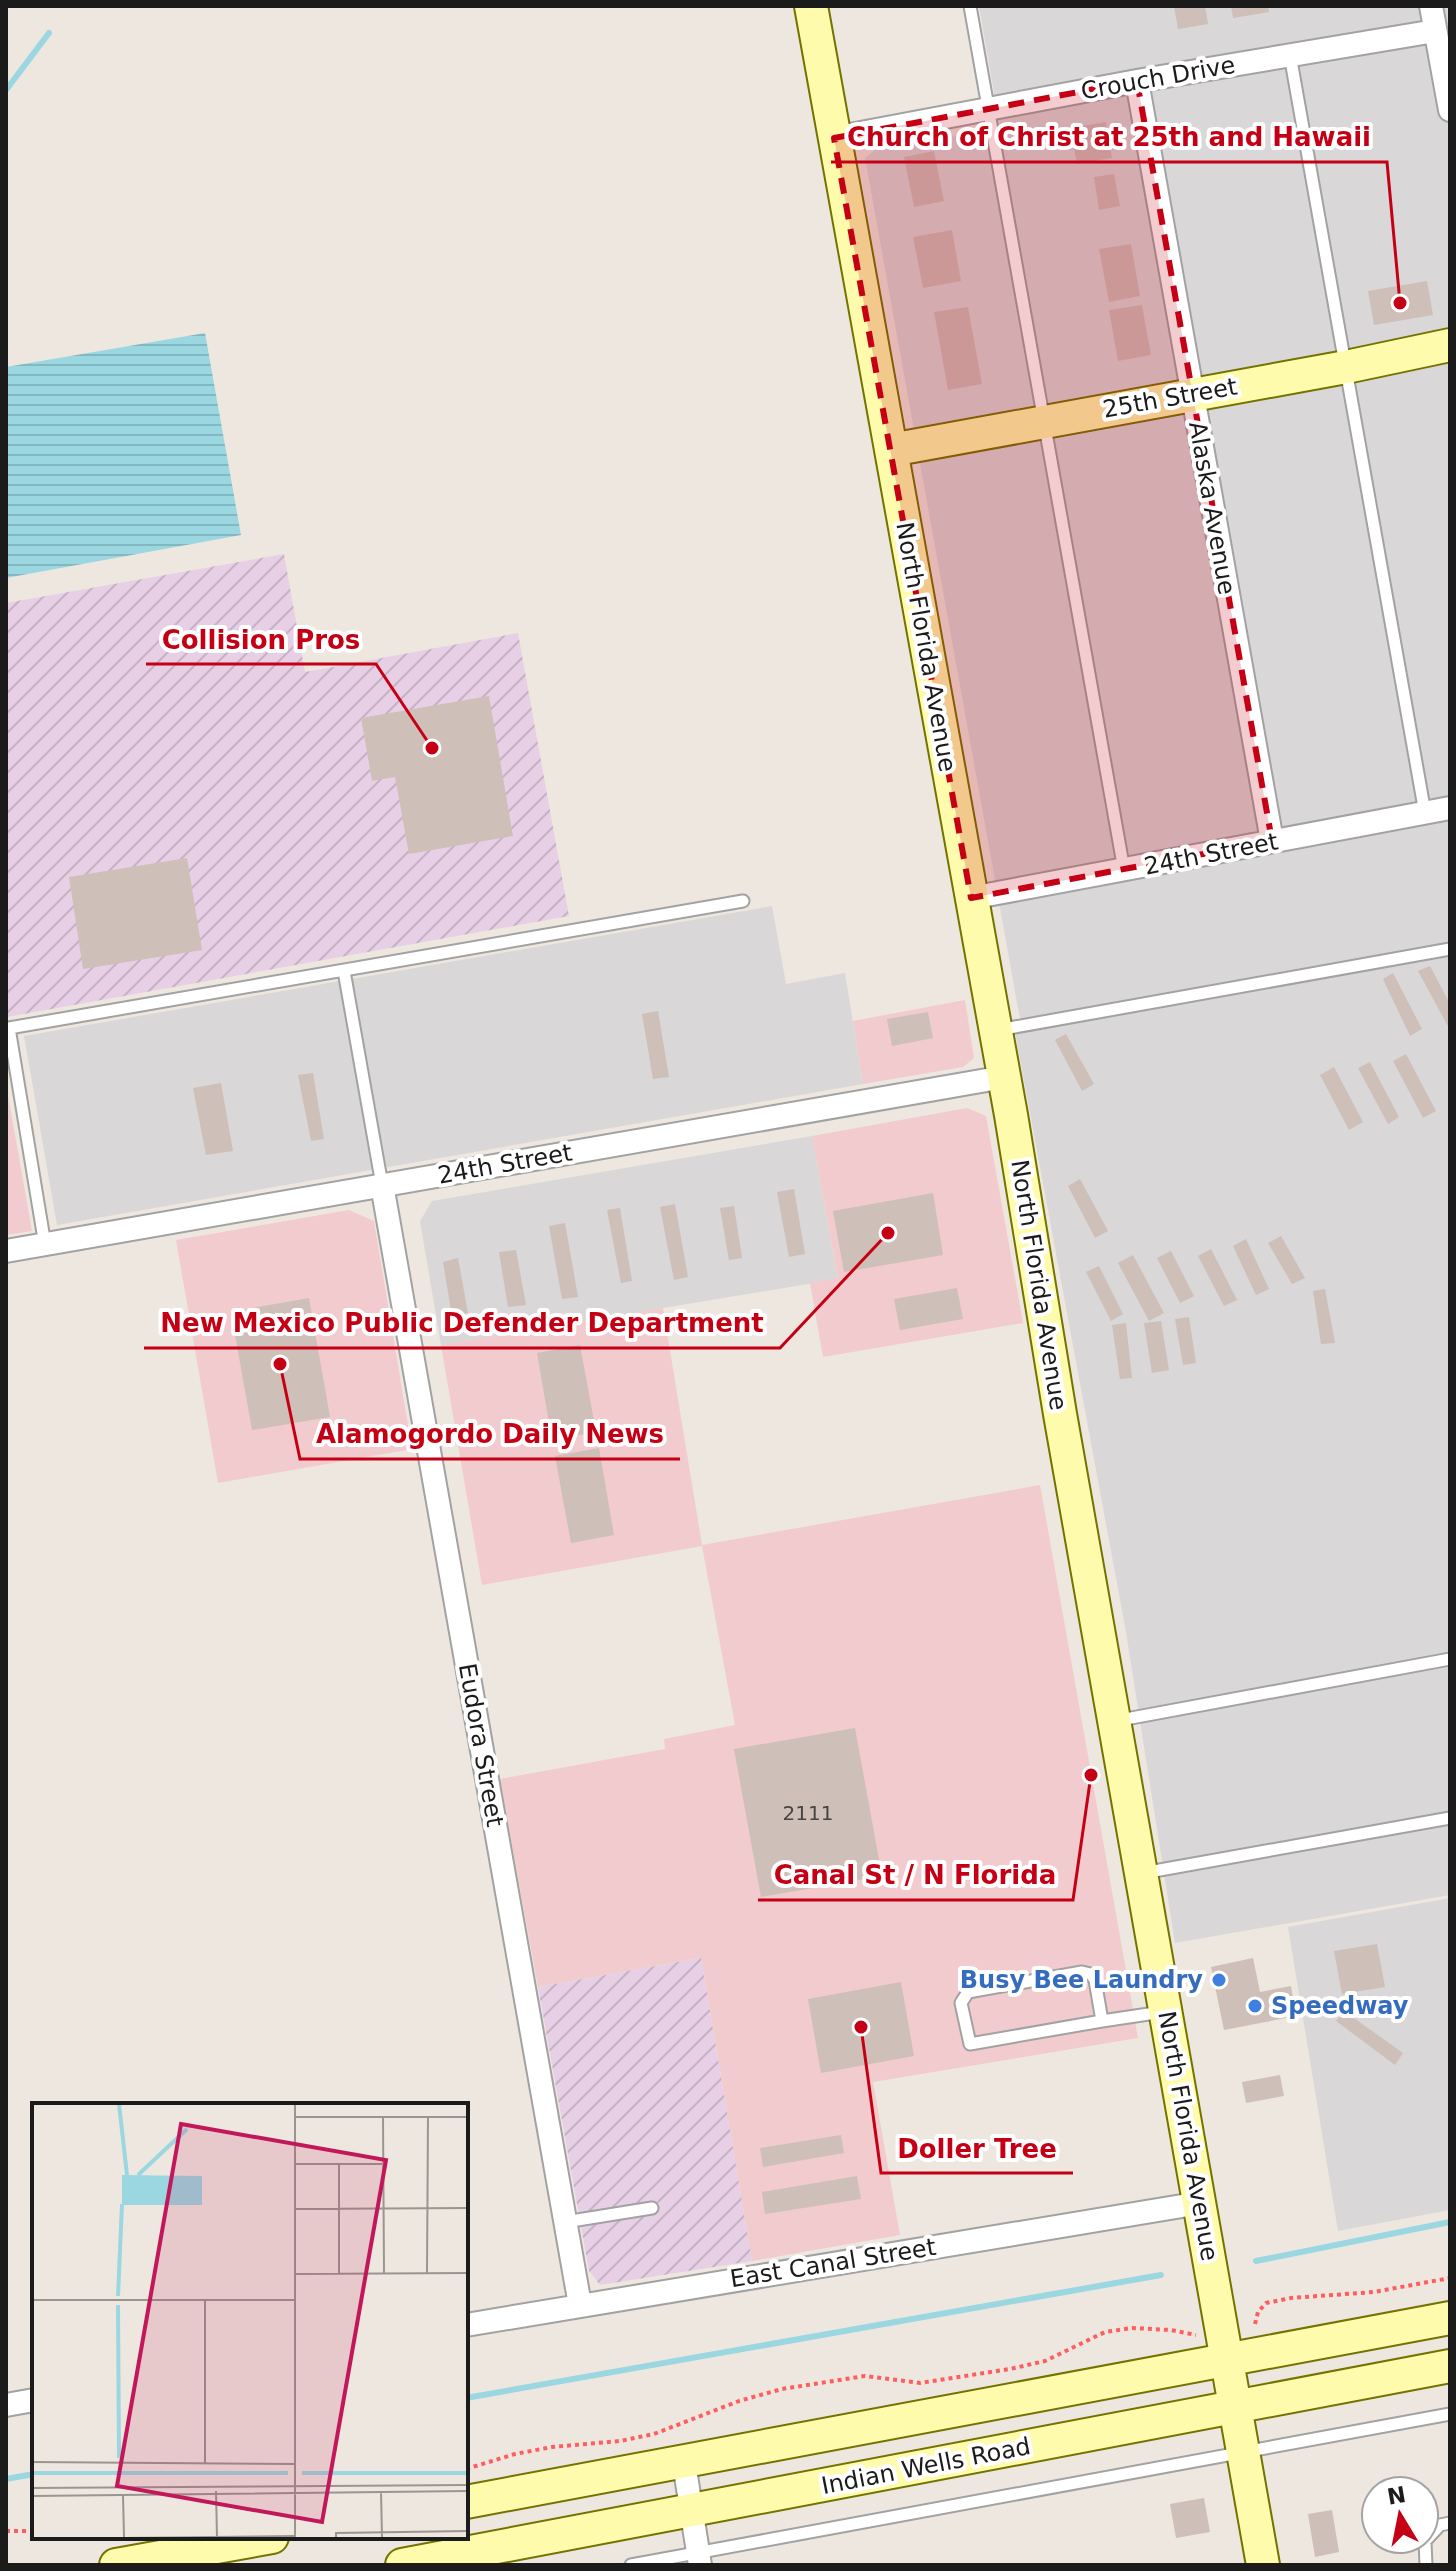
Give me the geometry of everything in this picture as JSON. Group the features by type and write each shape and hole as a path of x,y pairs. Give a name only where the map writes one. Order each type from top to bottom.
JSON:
{"main road":[{"name":"North Florida Avenue","path":"811,6 1004,1077 1263,2565"},
{"name":"25th Street","path":"891,450 1346,367 1450,345"},
{"name":"Indian Wells Road","path":"468,2502 1450,2318"},
{"name":"Indian Wells Road","path":"402,2565 1450,2366"},
{"path":"116,2565 261,2539"}],"street":[{"path":"1431,6 1450,110"},
{"name":"Crouch Drive","path":"834,138 1137,81 1435,31"},
{"name":"Alaska Avenue","path":"1137,81 1272,841"},
{"name":"24th Street","path":"971,898 1450,808"},
{"name":"24th Street","path":"6,1251 1004,1077"},
{"name":"Eudora Street","path":"382,1185 580,2305"},
{"name":"East Canal Street","path":"468,2325 1200,2203"},
{"path":"6,2405 32,2400"},
{"path":"684,2463 699,2559"}],"lane":[{"path":"970,6 1124,871"},
{"path":"1290,55 1425,813"},
{"path":"45,1245 9,1028 743,901"},
{"path":"995,1031 1450,949"},
{"path":"344,971 382,1185"},
{"path":"1115,1721 1450,1659"},
{"path":"1142,1873 1450,1818"},
{"path":"1102,2021 1095,1980 1091,1974 1082,1972 968,1992 961,2003 970,2044 1166,2011"},
{"path":"565,2222 652,2208"},
{"name":"Indian Wells Road","path":"631,2565 699,2559 1450,2414"},
{"path":"1426,2565 1425,2541 1440,2525 1450,2523"}],"path":[{"path":"1255,2324 1258,2312 1266,2303 1291,2298 1374,2292 1450,2278"},
{"path":"468,2468 552,2447 620,2441 654,2434 739,2401 782,2389 865,2376 920,2383 1010,2369 1045,2361 1105,2332 1132,2328 1196,2335"},
{"path":"6,2531 32,2531"}],"highlighted area":[{"path":"1137,81 1272,841 971,898 834,138"}],"shaded area":[{"path":"979,6 1450,6 1450,942 1020,1019 865,158 875,150 1000,127"},
{"path":"284,554 305,672 518,633 569,916 7,1017 6,603"},
{"path":"772,906 786,984 845,973 863,1084 57,1225 24,1036"},
{"path":"1450,955 1450,1895 1175,1943 1126,1632 1015,1032"},
{"path":"965,1000 974,1058 963,1067 863,1084 853,1021"},
{"path":"6,1084 32,1231 6,1235"},
{"path":"967,1108 986,1116 1023,1323 823,1357 810,1283 838,1278 812,1136"},
{"path":"812,1136 838,1279 441,1345 420,1221 432,1201"},
{"path":"349,1210 374,1221 412,1449 218,1483 176,1240"},
{"path":"663,1308 702,1545 1040,1485 1138,2038 873,2082 900,2235 752,2261 701,1958 538,1987 500,1779 665,1749 664,1739 735,1725 702,1546 482,1585 441,1345"},
{"path":"1450,1898 1450,2210 1338,2231 1288,1927"},
{"path":"701,1958 752,2261 600,2285 589,2271 538,1987"}],"water":[{"path":"205,333 241,535 6,578 6,367"}],"building":[{"path":"1174,6 1205,6 1208,24 1178,29"},
{"path":"1231,6 1268,6 1269,12 1233,18"},
{"path":"1106,122 1112,158 1077,164 1070,128"},
{"path":"934,151 944,201 914,207 904,157"},
{"path":"1114,174 1120,206 1099,210 1094,177"},
{"path":"952,230 961,281 923,288 913,237"},
{"path":"1131,244 1140,296 1109,302 1099,249"},
{"path":"1427,281 1433,315 1374,325 1368,291"},
{"path":"1142,305 1151,355 1118,361 1109,310"},
{"path":"968,307 982,384 948,390 934,312"},
{"path":"489,696 513,836 409,854 395,777 372,781 361,718"},
{"path":"187,858 202,950 83,969 69,877"},
{"path":"1430,966 1450,1004 1450,1030 1418,971"},
{"path":"1393,973 1422,1029 1410,1036 1383,979"},
{"path":"658,1011 669,1077 653,1079 642,1014"},
{"path":"928,1012 933,1038 892,1046 887,1019"},
{"path":"1066,1034 1094,1084 1082,1091 1055,1040"},
{"path":"1406,1054 1436,1111 1423,1118 1393,1061"},
{"path":"1370,1062 1399,1117 1388,1124 1358,1068"},
{"path":"1334,1067 1363,1122 1349,1130 1320,1075"},
{"path":"313,1073 324,1139 311,1141 298,1075"},
{"path":"221,1083 233,1151 206,1155 193,1088"},
{"path":"1080,1179 1108,1231 1095,1238 1068,1186"},
{"path":"794,1189 805,1254 789,1257 777,1192"},
{"path":"933,1193 943,1255 844,1272 833,1211"},
{"path":"675,1204 688,1277 674,1280 660,1207"},
{"path":"734,1206 742,1258 729,1260 720,1208"},
{"path":"620,1208 632,1281 621,1283 607,1210"},
{"path":"565,1223 578,1297 562,1299 549,1226"},
{"path":"1281,1236 1305,1278 1292,1284 1268,1243"},
{"path":"1246,1239 1269,1289 1256,1295 1233,1246"},
{"path":"1211,1249 1237,1300 1224,1306 1198,1256"},
{"path":"516,1250 526,1305 508,1307 499,1252"},
{"path":"1171,1251 1194,1296 1180,1303 1157,1258"},
{"path":"1133,1255 1164,1313 1149,1321 1118,1263"},
{"path":"458,1258 468,1313 452,1316 443,1262"},
{"path":"1099,1266 1123,1314 1111,1321 1086,1272"},
{"path":"957,1288 963,1319 900,1330 894,1299"},
{"path":"1325,1289 1335,1343 1321,1344 1313,1291"},
{"path":"309,1298 330,1417 252,1430 231,1312"},
{"path":"1189,1317 1196,1363 1183,1365 1175,1319"},
{"path":"1161,1321 1169,1370 1152,1373 1144,1323"},
{"path":"1126,1323 1132,1378 1120,1379 1112,1325"},
{"path":"580,1345 596,1432 552,1440 537,1353"},
{"path":"599,1448 614,1535 571,1543 555,1456"},
{"path":"855,1728 882,1876 761,1897 734,1749"},
{"path":"1377,1944 1385,1987 1342,1994 1334,1951"},
{"path":"1253,1958 1260,1992 1291,1986 1296,2016 1224,2030 1211,1967"},
{"path":"901,1982 914,2056 821,2073 808,1999"},
{"path":"1344,2011 1403,2053 1395,2065 1336,2021"},
{"path":"1280,2075 1284,2096 1246,2103 1242,2082"},
{"path":"841,2135 844,2153 763,2167 760,2148"},
{"path":"857,2176 861,2199 765,2214 762,2192"},
{"path":"1204,2498 1210,2532 1176,2538 1170,2504"},
{"path":"1332,2510 1339,2552 1315,2557 1308,2514"}],"waterway":[{"path":"6,90 49,33"},
{"path":"1256,2261 1450,2222"},
{"path":"468,2398 1161,2275"},
{"path":"6,2479 32,2474"}],"place":[{"name":"Church of Christ at 25th and Hawaii","path":"1400,303"},
{"name":"Collision Pros","path":"432,748"},
{"name":"New Mexico Public Defender Department","path":"888,1233"},
{"name":"Alamogordo Daily News","path":"280,1364"},
{"name":"Canal St / N Florida","path":"1091,1775"},
{"name":"Busy Bee Laundry","path":"1219,1980"},
{"name":"Speedway","path":"1255,2006"},
{"name":"Doller Tree","path":"861,2027"}]}
